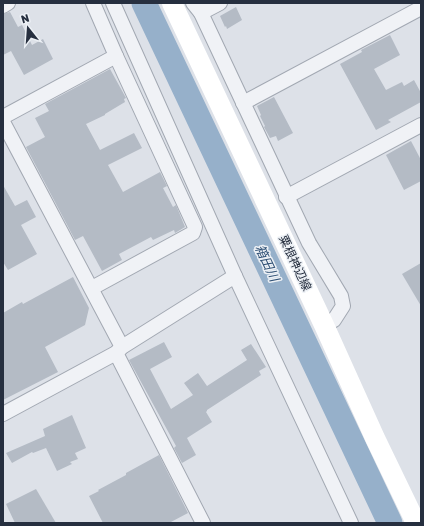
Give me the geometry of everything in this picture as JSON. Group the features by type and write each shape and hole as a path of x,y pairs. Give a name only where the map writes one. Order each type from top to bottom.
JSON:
{"main road":[{"name":"粟根神辺線","path":"172,3 416,523"}],"street":[{"path":"3,6 8,3"},
{"path":"92,288 193,233 195,227 93,3"},
{"path":"113,3 235,276 351,523"},
{"path":"220,3 197,8 309,244 341,296 343,306 334,320 324,325"},
{"path":"243,103 421,8"},
{"path":"3,117 116,56"},
{"path":"3,122 92,288 119,350 204,523"},
{"path":"286,197 421,125"},
{"path":"3,414 119,350 235,276"}],"building":[{"path":"236,7 242,20 227,29 220,16"},
{"path":"10,12 18,27 22,25 32,45 43,39 53,59 24,75 11,51 3,55 3,14"},
{"path":"390,35 400,55 374,69 386,90 402,82 404,86 414,80 421,93 421,102 388,120 391,122 376,130 340,64 362,52 361,50"},
{"path":"110,69 126,98 124,99 125,102 105,115 86,124 100,150 134,133 142,148 108,165 123,192 160,172 167,186 163,188 173,207 176,205 185,227 175,233 174,230 153,240 151,237 119,254 122,260 102,271 83,236 75,240 26,147 45,137 35,118 49,111 45,104"},
{"path":"274,97 293,133 278,141 276,136 270,138 264,127 265,126 257,106"},
{"path":"411,141 421,160 421,181 404,190 386,155"},
{"path":"3,185 15,206 27,200 36,217 21,225 37,254 8,270 3,262"},
{"path":"421,263 421,306 402,274"},
{"path":"73,277 89,308 85,325 45,347 58,372 3,400 3,313"},
{"path":"164,342 172,357 150,369 171,409 193,395 184,383 198,373 207,386 247,360 241,350 251,344 266,367 259,371 261,375 207,410 206,412 212,422 187,438 196,455 182,463 174,448 176,446 129,360"},
{"path":"72,415 86,448 75,453 78,459 70,462 72,464 57,471 46,448 33,453 32,452 12,463 6,453 45,436 43,429"},
{"path":"159,455 188,513 169,523 103,523 89,496"},
{"path":"36,489 56,523 15,523 6,504"}],"waterway":[{"name":"箱田川","path":"144,3 390,523"}]}
